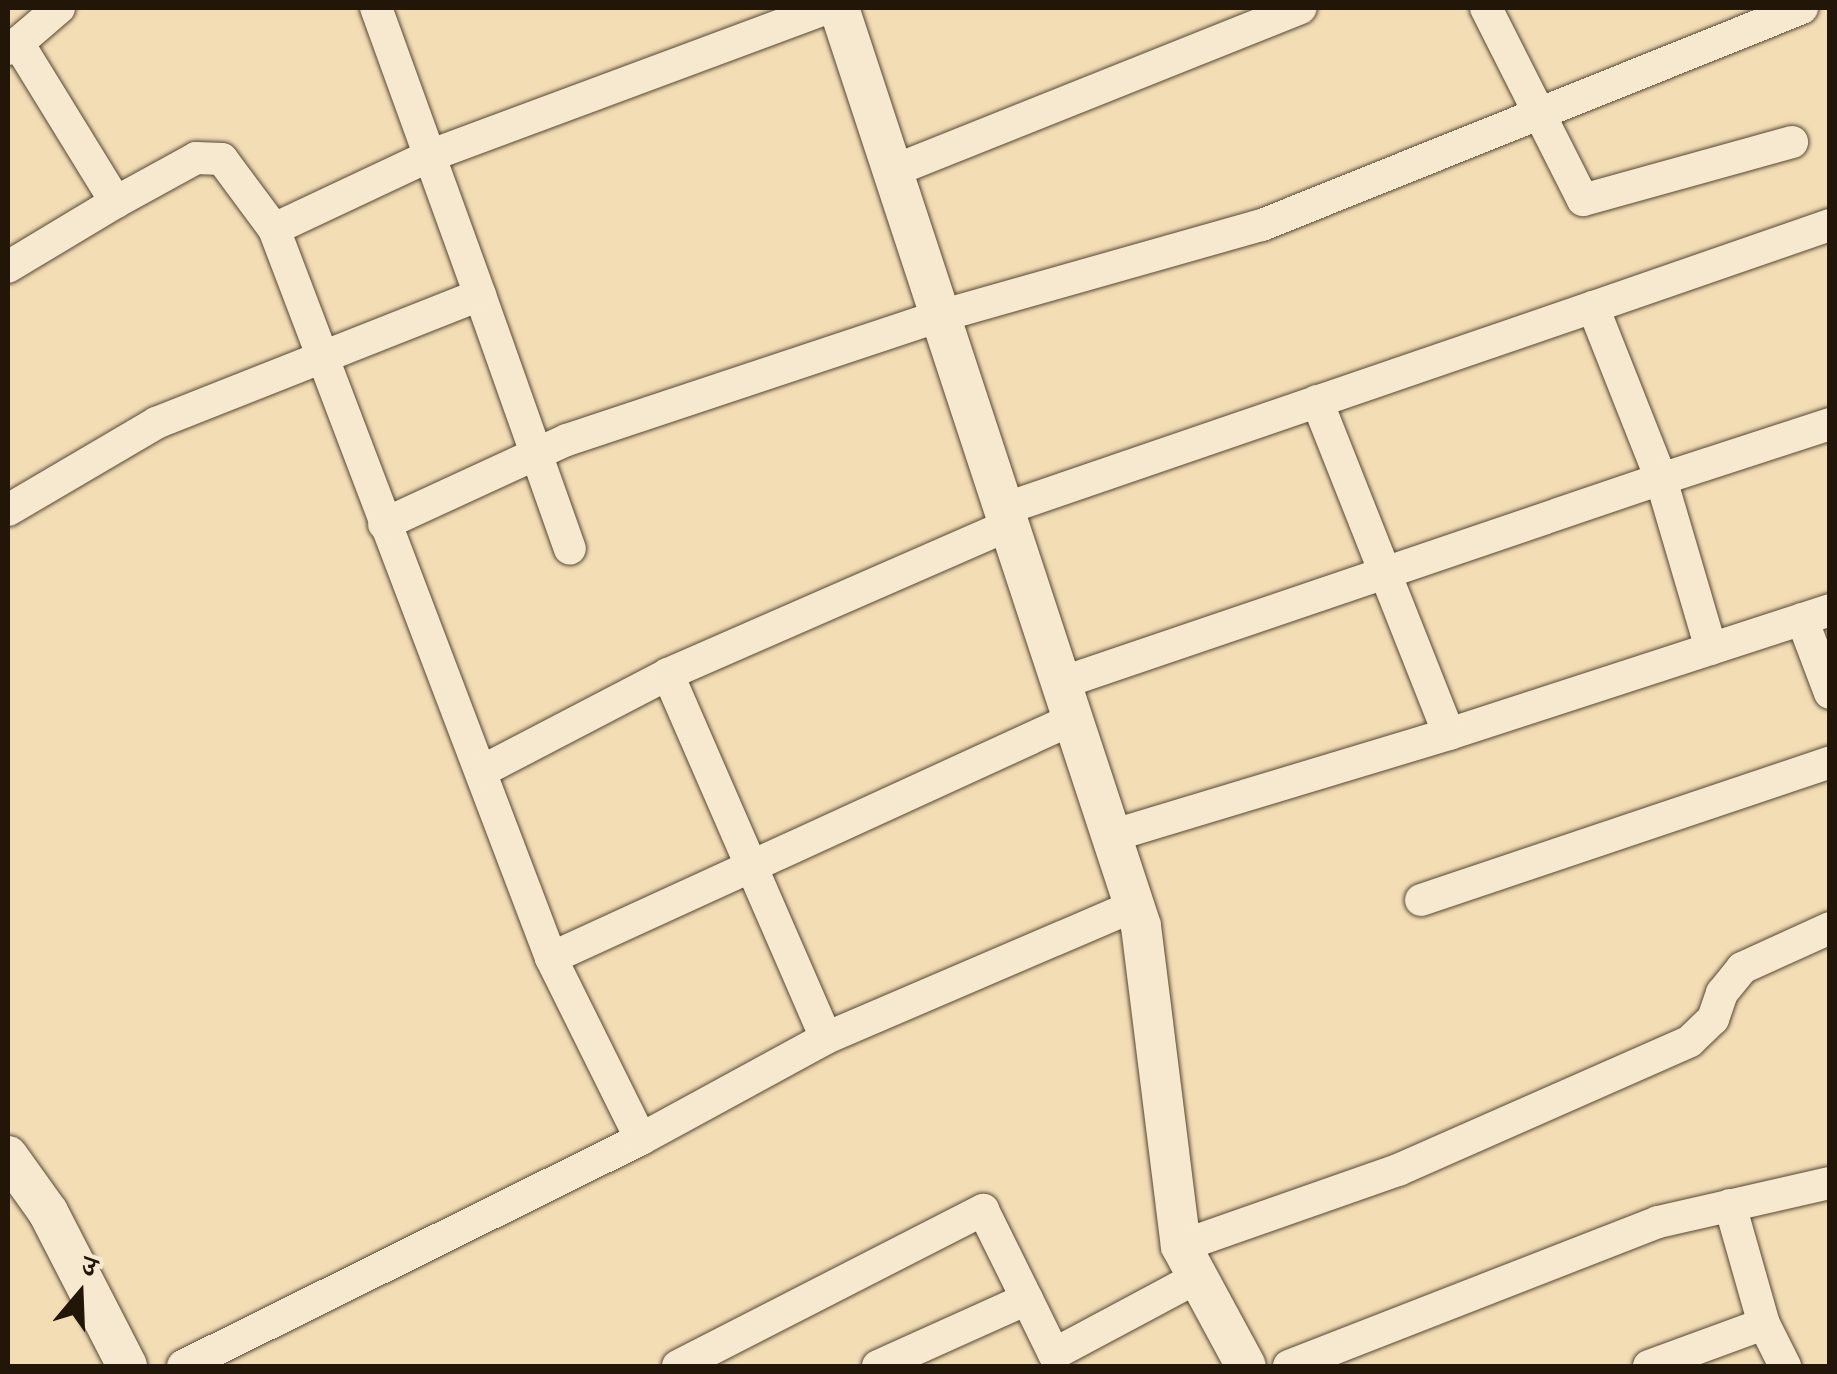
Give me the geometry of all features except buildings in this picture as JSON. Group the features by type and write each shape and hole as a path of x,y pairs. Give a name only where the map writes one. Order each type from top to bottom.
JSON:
{"street":[{"path":"59,8 13,46 116,202"},
{"path":"376,8 570,549"},
{"path":"274,230 429,156 828,8"},
{"path":"838,8 1134,906 1190,1261 1246,1366"},
{"path":"893,171 1301,8"},
{"path":"1486,8 1582,200 1792,142"},
{"path":"384,524 536,452 940,316 1262,225 1802,8"},
{"path":"8,267 196,158 222,160 274,230 319,358 482,771 550,958 642,1140"},
{"path":"482,771 668,674 1006,516 1318,401 1830,226"},
{"path":"8,510 156,423 480,295"},
{"path":"1593,306 1662,479 1710,648"},
{"path":"1318,401 1449,734"},
{"path":"550,958 750,864 1066,700 1384,570 1830,424"},
{"path":"1111,836 1449,734 1816,614 1830,693"},
{"path":"668,674 826,1038"},
{"path":"1421,900 1830,762"},
{"path":"184,1366 642,1140 826,1038 1134,906"},
{"path":"678,1366 983,1210 1054,1354 1190,1261 1690,1042 1713,1019 1722,993 1742,968 1830,928"},
{"path":"8,1156 48,1212 128,1366"},
{"path":"1289,1366 1580,1249 1730,1205 1829,1183"},
{"path":"1730,1205 1764,1324 1785,1366"},
{"path":"878,1366 1027,1299"},
{"path":"1648,1366 1764,1324"}]}
